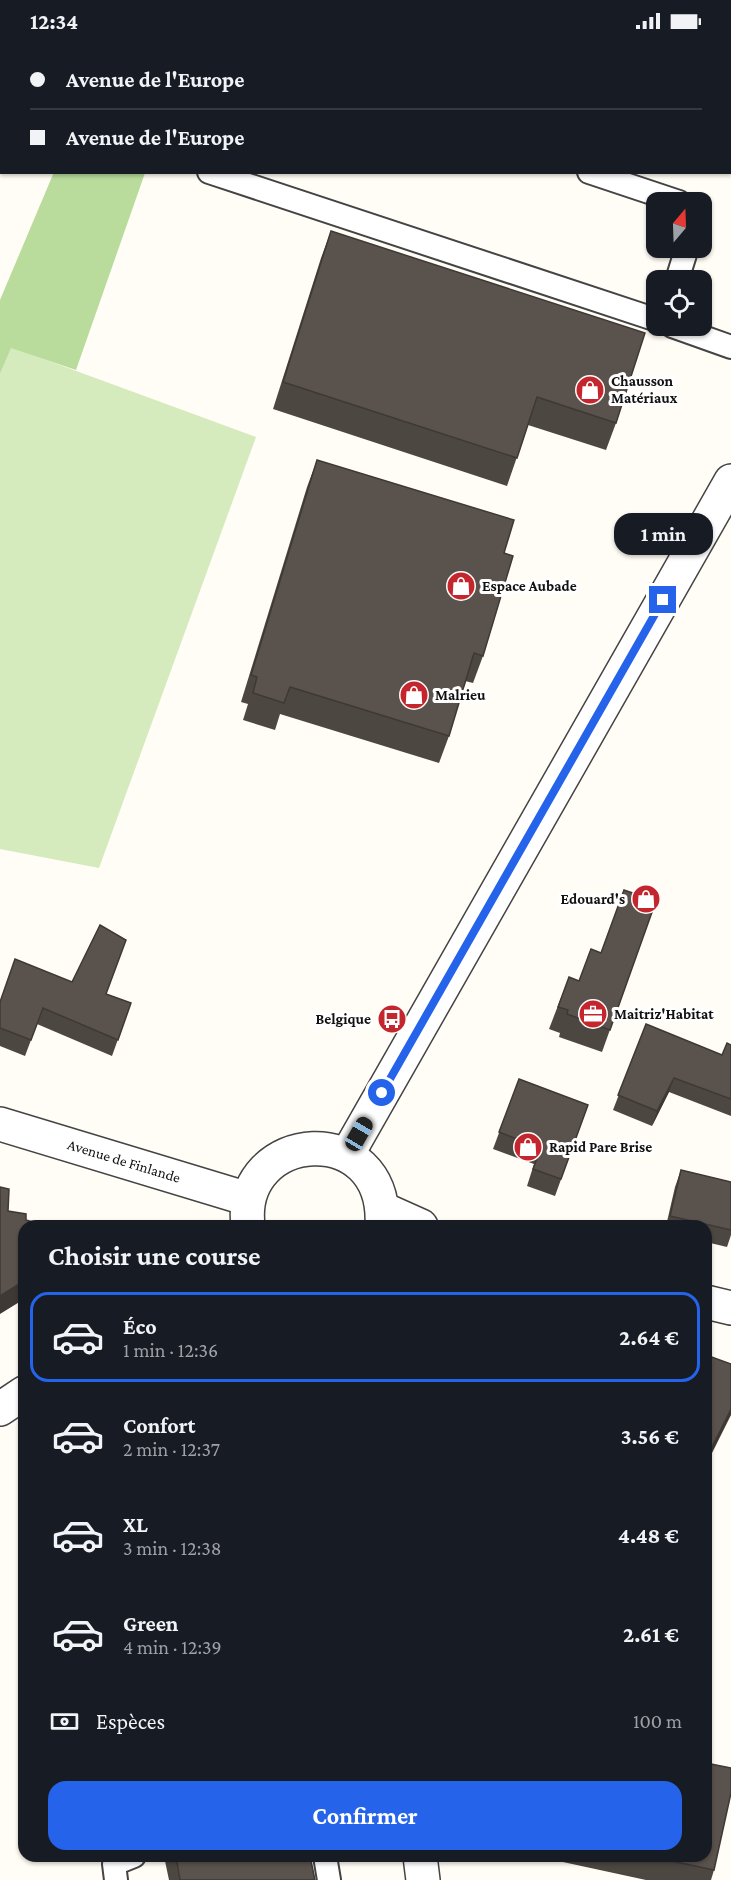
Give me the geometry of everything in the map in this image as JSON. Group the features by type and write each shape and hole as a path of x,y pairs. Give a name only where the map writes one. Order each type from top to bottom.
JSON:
{"street":[{"path":"347,1155 731,481"},
{"name":"Avenue de Finlande","path":"0,1124 248,1212"},
{"path":"248,1212 256,1180 270,1165 287,1154 307,1148 328,1149 347,1155 361,1165 380,1192 383,1217"},
{"path":"712,1303 731,1308"},
{"path":"0,1408 18,1398"},
{"path":"421,1862 423,1880"}],"lane":[{"path":"215,174 646,316"},
{"path":"595,174 649,192"},
{"path":"700,336 731,347"},
{"path":"116,1880 114,1864 119,1862"},
{"path":"326,1862 329,1880"}],"green space":[{"path":"53,174 145,174 76,370 11,348 0,374 0,300"},
{"path":"11,347 256,437 99,868 0,849 0,374"}],"building":[{"path":"331,231 645,333 616,423 537,397 517,458 283,382"},
{"path":"317,460 514,520 504,553 513,556 483,656 474,653 449,736 290,687 284,703 253,693 257,677 251,675"},
{"path":"624,890 656,901 610,1030 567,1014 568,1010 558,1007 569,977 579,981 591,949 601,953"},
{"path":"100,925 126,940 106,994 131,1003 118,1040 43,1008 31,1040 0,1028 0,1002 15,959 72,982"},
{"path":"646,1024 722,1055 727,1043 731,1045 731,1099 674,1078 657,1111 618,1095"},
{"path":"519,1079 588,1105 561,1179 533,1169 541,1148 499,1132"},
{"path":"681,1170 731,1182 731,1230 712,1226 712,1220 687,1220 670,1216"},
{"path":"0,1187 9,1189 8,1211 26,1214 26,1220 18,1220 18,1285 0,1296"},
{"path":"712,1357 731,1364 731,1409 712,1447"},
{"path":"712,1764 731,1768 731,1793 714,1870 676,1862 712,1862"},
{"path":"177,1862 311,1862 315,1880 180,1880"}],"place":[{"name":"Chausson Matériaux","path":"590,390"},
{"name":"Espace Aubade","path":"461,586"},
{"name":"Malrieu","path":"414,695"},
{"name":"Edouard's","path":"646,899"},
{"name":"Maitriz'Habitat","path":"593,1014"},
{"name":"Belgique","path":"392,1019"},
{"name":"Rapid Pare Brise","path":"528,1147"}],"route":[{"path":"382,1093 663,600"}]}
